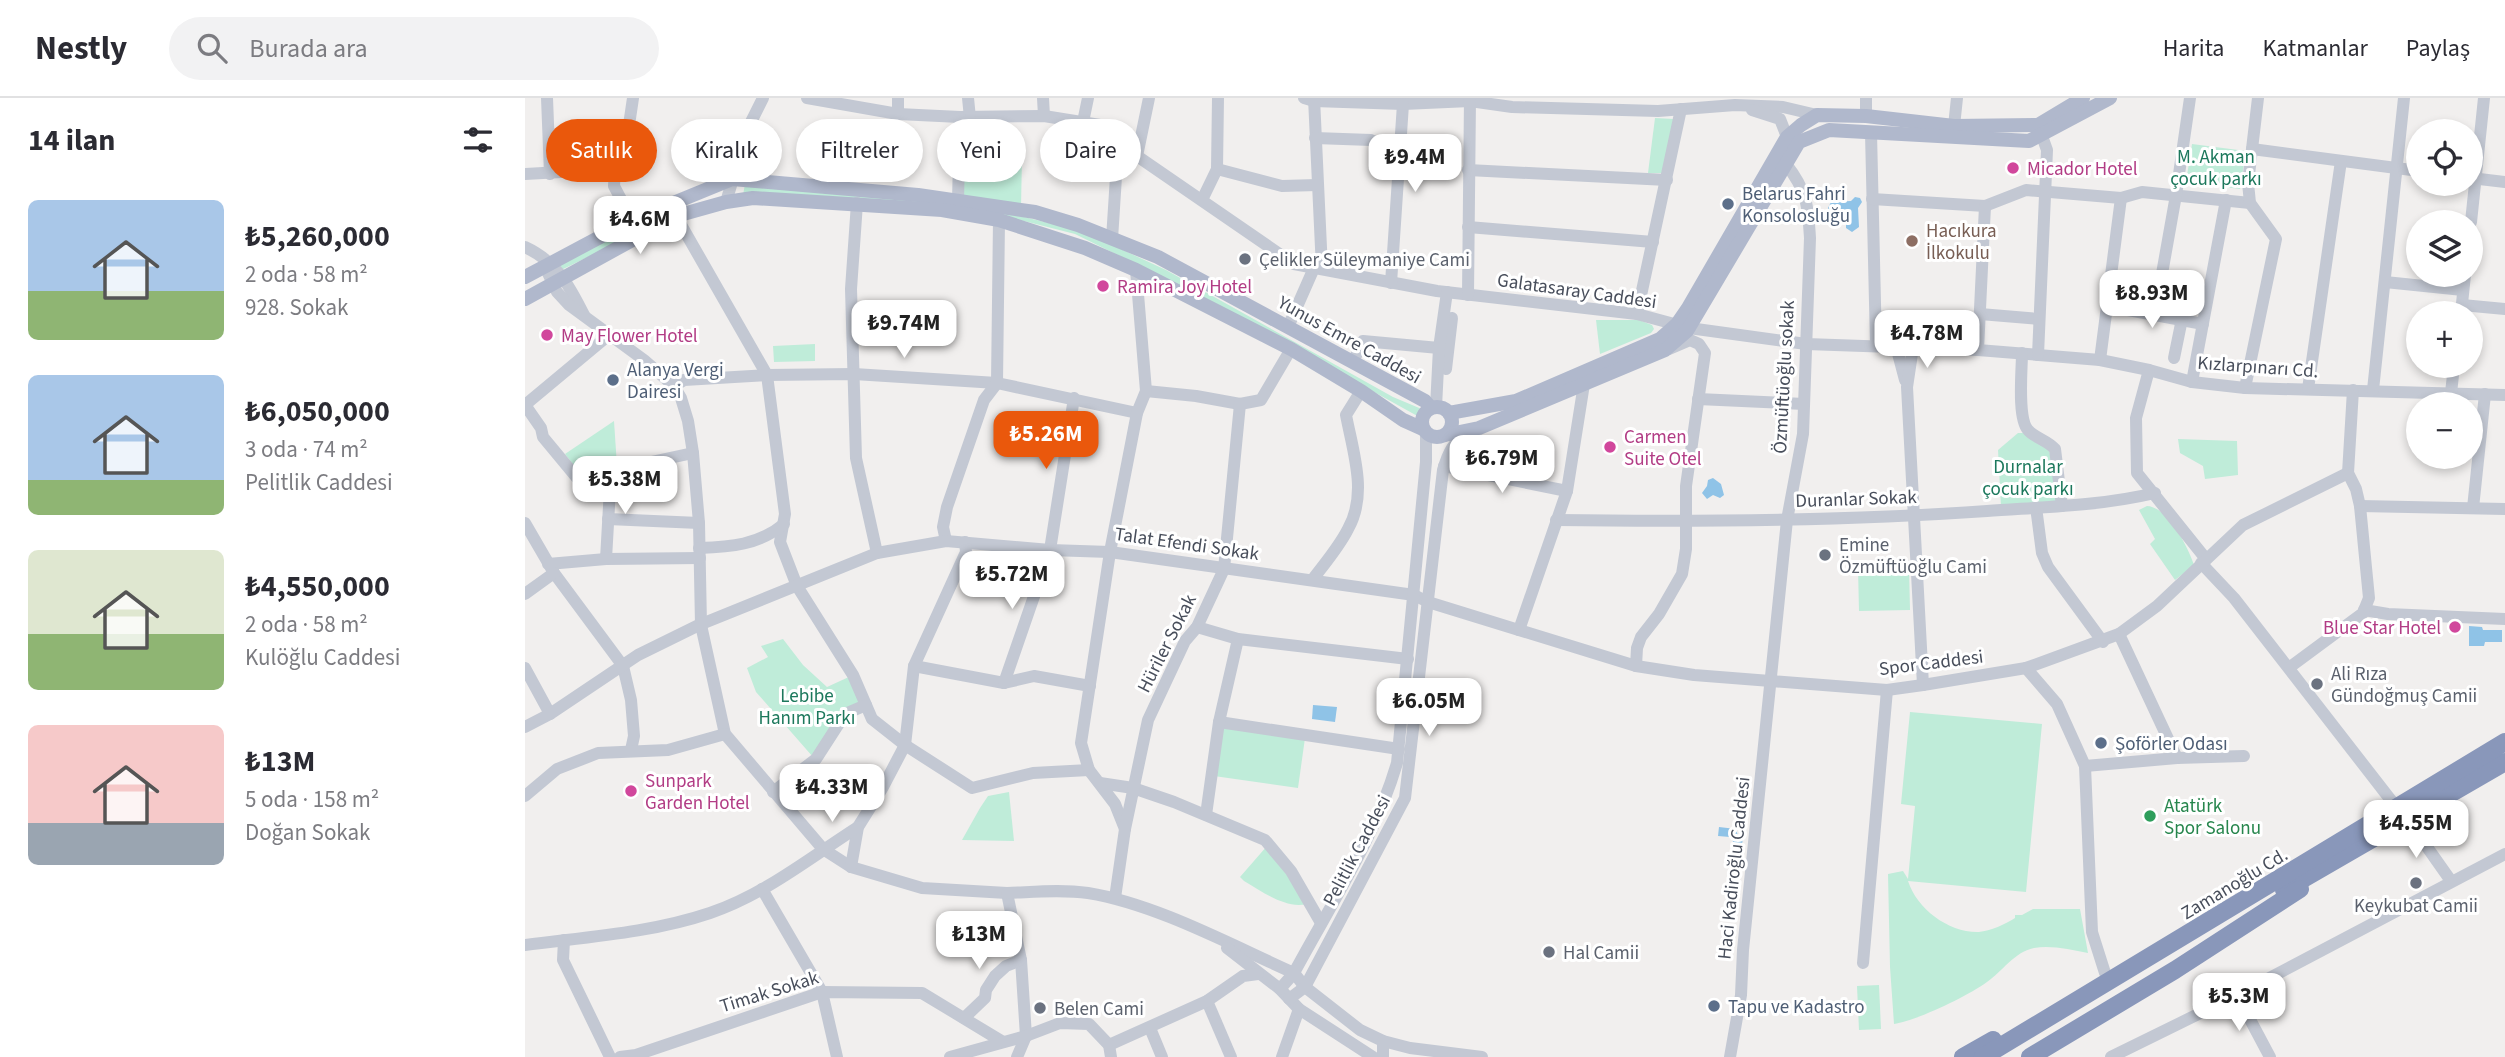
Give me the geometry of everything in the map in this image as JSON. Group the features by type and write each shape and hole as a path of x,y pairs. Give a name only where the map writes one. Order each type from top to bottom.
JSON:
{"highway":[{"name":"Zamanoğlu Cd.","path":"2005,1057 2248,910 2325,867 2505,742"},
{"name":"Zamanoğlu Cd.","path":"1983,1057 2304,865 2505,762"},
{"path":"1963,1057 2247,891 2304,865"},
{"path":"2030,1057 2175,970 2301,888 2325,867"}],"main road":[{"path":"2083,98 2041,130 2029,141 1829,130 1799,142 1683,326 1665,350 1479,428 1437,437 1424,431 1422,419 1439,409 1516,401 1660,339 1683,326 1787,137 1817,115 1866,116 1954,126 2041,130 2110,98"},
{"name":"Yunus Emre Caddesi","path":"539,270 632,220 725,182"},
{"name":"Yunus Emre Caddesi","path":"771,182 918,195 1035,212 1078,225 1158,257 1439,409"},
{"name":"Yunus Emre Caddesi","path":"525,299 676,216 726,202 753,198 942,210 999,220 1085,248 1136,270 1291,349 1424,431"},
{"path":"1439,409 1451,427 1445,435"}],"street":[{"path":"547,98 548,119"},
{"path":"630,119 633,98"},
{"path":"752,119 763,98"},
{"name":"Galatasaray Caddesi","path":"807,98 898,114 1045,116 1064,119"},
{"path":"898,98 898,114"},
{"path":"958,201 968,98"},
{"path":"1043,98 1045,116"},
{"path":"1084,119 1088,98"},
{"path":"1141,137 1149,98"},
{"path":"1202,200 1217,169 1218,98"},
{"path":"1866,98 1866,116"},
{"path":"1954,126 1957,98"},
{"path":"2155,313 2190,98"},
{"path":"2245,388 2276,239 2251,203 2248,183 2258,98"},
{"path":"2373,390 2405,98"},
{"path":"2481,119 2484,98"},
{"path":"1288,327 1318,268 1317,185 1311,99 1403,104 1470,99 1579,104 1658,104 1681,110 1737,102 1783,107 1817,115"},
{"path":"1439,409 1468,227 1470,99"},
{"path":"1737,102 1780,119 1787,137"},
{"path":"1391,282 1403,104"},
{"path":"1637,314 1681,110"},
{"path":"2038,355 2047,150 2041,130"},
{"path":"1871,133 1876,345"},
{"path":"1315,138 1371,140 1381,145 1402,146"},
{"path":"2252,149 2406,169"},
{"name":"Galatasaray Caddesi","path":"1141,159 1294,264 1457,293 1637,314 1683,326"},
{"path":"2308,389 2341,161"},
{"name":"Özmüftüoğlu sokak","path":"1772,682 1787,520 1803,434 1810,238 1808,206 1800,182 1786,164"},
{"path":"1217,169 1282,186 1317,185"},
{"path":"1468,170 1667,180"},
{"path":"525,174 546,174"},
{"path":"2483,179 2505,182"},
{"path":"614,182 632,220"},
{"path":"726,202 731,182"},
{"path":"1112,239 1116,182"},
{"path":"1873,199 1985,206 2026,190 2121,198 2142,192 2251,203"},
{"path":"2100,360 2121,198"},
{"path":"2192,382 2226,201"},
{"path":"857,203 851,289 856,458 877,553"},
{"path":"1978,351 1985,206"},
{"path":"676,216 767,375 785,514 781,542 797,586 853,675 871,719 972,788 1033,773 1089,770"},
{"path":"946,541 943,527 947,507 983,400 997,383 999,220"},
{"path":"1468,227 1653,242"},
{"path":"525,247 539,253 539,270 554,283 569,305 674,386 688,421 693,453 699,523 701,625 725,734 823,849 851,867 922,888 1007,893 1052,891 1115,898 1294,973 1305,987 1360,1030 1404,1052 1482,1057"},
{"path":"1125,829 1115,804 1089,770 1081,743 1110,552 1137,413 1146,391 1136,270"},
{"path":"2385,282 2463,290"},
{"path":"2462,301 2463,287"},
{"path":"1439,409 1439,348 1457,293"},
{"path":"2107,306 2203,324"},
{"path":"2483,309 2505,309"},
{"path":"1980,314 2039,318"},
{"path":"2175,358 2182,319"},
{"name":"Kızlarpınarı Cd.","path":"1683,326 1805,344 1896,346 2100,360 2192,382 2245,388 2425,392"},
{"path":"609,335 525,405 541,428 543,438 577,478 693,453"},
{"path":"1636,666 1641,637 1659,614 1682,574 1686,549 1686,486 1705,353 1699,344 1691,340 1665,350"},
{"path":"1353,362 1363,341 1439,348"},
{"path":"1896,346 1907,387"},
{"path":"1913,347 1907,387 1923,685"},
{"path":"1146,391 1240,404 1261,400 1291,349"},
{"path":"2022,353 2025,424 2028,431 2049,442 2055,449 2062,506"},
{"path":"2149,370 2136,418 2137,473 2290,667 2451,881"},
{"path":"674,386 684,380 853,374 997,383 1137,413"},
{"path":"1519,630 1567,491 1584,384"},
{"path":"2290,667 2364,610 2369,598 2360,506 2348,473 2353,390"},
{"path":"1313,579 1349,529 1358,506 1358,474 1346,415 1361,391"},
{"path":"2473,508 2485,394"},
{"name":"Kızlarpınarı Cd.","path":"2485,394 2505,395"},
{"path":"1004,683 1050,550 1074,398"},
{"path":"1698,399 1804,404"},
{"name":"Hüriler Sokak","path":"1115,898 1125,829 1148,720 1185,641 1197,627 1224,569 1240,404"},
{"name":"Pelitlik Caddesi","path":"1285,994 1305,987 1405,798 1444,466 1458,438 1479,428"},
{"name":"Pelitlik Caddesi","path":"1285,994 1321,923 1371,835 1387,797 1397,763 1426,462 1424,431"},
{"path":"1444,466 1567,491"},
{"path":"606,559 611,471"},
{"name":"Spor Caddesi","path":"1428,602 1636,666 1694,676 1887,690 1923,685 2026,668 2103,642 2119,634 2157,606 2243,525 2348,473"},
{"name":"Duranlar Sokak","path":"1556,520 1787,520 1914,516 2062,506 2127,500 2155,494"},
{"path":"2360,506 2505,509"},
{"path":"2036,507 2042,553 2048,567 2103,642"},
{"path":"608,519 699,523"},
{"path":"525,523 551,569 622,666 631,700 634,736 631,750"},
{"path":"525,594 551,569 606,559 700,553 759,540 784,524"},
{"name":"Talat Efendi Sokak","path":"525,727 550,714 638,655 701,625 877,553 946,541 1110,552 1313,579 1414,595 1428,602"},
{"path":"851,867 858,827 905,744 914,666 966,552 965,542"},
{"path":"2364,610 2388,614 2505,619"},
{"path":"1197,627 1238,639 1408,659"},
{"path":"2119,634 2177,758"},
{"path":"1206,815 1219,722 1238,639"},
{"path":"914,666 1004,683 1034,676 1090,686"},
{"path":"525,668 550,714"},
{"path":"2026,668 2057,704 2085,766 2092,932 2105,973"},
{"name":"Haci Kadiroğlu Caddesi","path":"1730,1057 1741,995 1743,950 1772,682"},
{"path":"1863,963 1887,690"},
{"path":"773,792 816,759 845,714 866,705"},
{"path":"1219,722 1399,748"},
{"path":"525,796 557,769 598,752 667,750 725,734"},
{"path":"2085,766 2177,758 2244,756"},
{"path":"1100,783 1133,788 1265,840 1291,871 1321,923"},
{"path":"525,945 672,923 711,913 762,889 858,827"},
{"path":"2111,1057 2135,1052 2237,995 2505,854"},
{"path":"762,889 823,992 837,1057"},
{"path":"1007,893 1021,960 1025,1036 1017,1057"},
{"path":"1209,936 1285,994 1299,1009 1373,1057"},
{"path":"564,940 563,960 610,1057"},
{"path":"964,1018 985,998 986,990 995,976 1006,966 1021,960"},
{"path":"950,1057 1025,1036 1059,1023 1089,1024 1110,1051 1150,1028 1207,1001 1243,976 1258,974"},
{"name":"Timak Sokak","path":"620,1057 636,1056 823,992 922,993 1003,1042"},
{"path":"2237,995 2270,1057"},
{"path":"1207,1001 1231,1057"},
{"path":"1282,1057 1299,1009"},
{"path":"1150,1028 1163,1057"},
{"path":"1383,1041 1383,1057"}],"green space":[{"path":"1655,118 1674,119 1664,173 1648,173"},
{"name":"M. Akman çocuk parkı","path":"2192,144 2246,151 2240,189 2186,182"},
{"path":"960,182 1022,182 1021,207 960,199"},
{"path":"745,184 925,200 1024,217 1082,231 1166,270 1393,397 1424,410 1421,418 1199,295 1075,234 1024,221 743,195"},
{"path":"664,210 668,218 553,274 550,267"},
{"path":"1889,310 1914,311 1914,325 1888,323"},
{"path":"1596,320 1639,320 1652,325 1654,329 1651,333 1600,354"},
{"path":"815,344 815,361 774,362 773,346"},
{"path":"614,421 617,466 580,473 565,454"},
{"name":"Durnalar çocuk parkı","path":"2018,433 2028,433 2048,444 2059,503 2001,507 1998,450"},
{"path":"2178,439 2237,441 2238,475 2205,479 2203,466 2180,453"},
{"path":"2147,506 2155,508 2170,520 2191,557 2194,565 2175,580 2150,544 2155,539 2139,510"},
{"path":"1909,566 1910,610 1859,611 1858,568"},
{"name":"Lebibe Hanım Parkı","path":"783,639 803,665 827,687 851,676 862,703 813,757 756,692 747,668 768,657 761,646"},
{"path":"1910,712 2042,724 2026,892 1908,881 1919,901 1946,924 1979,932 1998,927 2015,918 2015,915 2022,915 2033,909 2080,909 2088,953 2048,947 2027,950 1987,982 1967,994 1928,1013 1894,1024 1888,874 1903,871 1908,879 1915,806 1901,804"},
{"path":"1221,726 1305,738 1298,788 1214,776"},
{"path":"1009,792 1014,841 962,840 988,796"},
{"path":"1267,846 1307,904 1282,902 1240,877"},
{"path":"1879,985 1881,1029 1859,1030 1857,986"}],"water":[{"path":"1855,197 1862,202 1858,208 1859,227 1852,232 1846,228 1846,216 1832,215 1828,208 1831,202 1851,201"},
{"path":"1713,478 1721,484 1724,495 1720,498 1713,495 1707,499 1702,493 1708,480"},
{"path":"2469,626 2482,627 2483,630 2502,630 2502,642 2469,646"},
{"path":"1313,705 1337,707 1335,722 1312,719"},
{"path":"1719,827 1736,829 1738,836 1743,837 1741,852 1732,851 1733,841 1730,837 1718,836"}],"place":[{"name":"Micador Hotel","path":"2013,168"},
{"name":"Belarus Fahri Konsolosluğu","path":"1728,204"},
{"name":"Hacıkura İlkokulu","path":"1912,241"},
{"name":"Çelikler Süleymaniye Cami","path":"1245,259"},
{"name":"Ramira Joy Hotel","path":"1103,286"},
{"name":"May Flower Hotel","path":"547,335"},
{"name":"Alanya Vergi Dairesi","path":"613,380"},
{"name":"Carmen Suite Otel","path":"1610,447"},
{"name":"Emine Özmüftüoğlu Cami","path":"1825,555"},
{"name":"Blue Star Hotel","path":"2455,627"},
{"name":"Ali Rıza Gündoğmuş Camii","path":"2317,684"},
{"name":"Şoförler Odası","path":"2101,743"},
{"name":"Sunpark Garden Hotel","path":"631,791"},
{"name":"Atatürk Spor Salonu","path":"2150,816"},
{"name":"Keykubat Camii","path":"2416,883"},
{"name":"Hal Camii","path":"1549,952"},
{"name":"Tapu ve Kadastro","path":"1714,1006"},
{"name":"Belen Cami","path":"1040,1008"}]}
